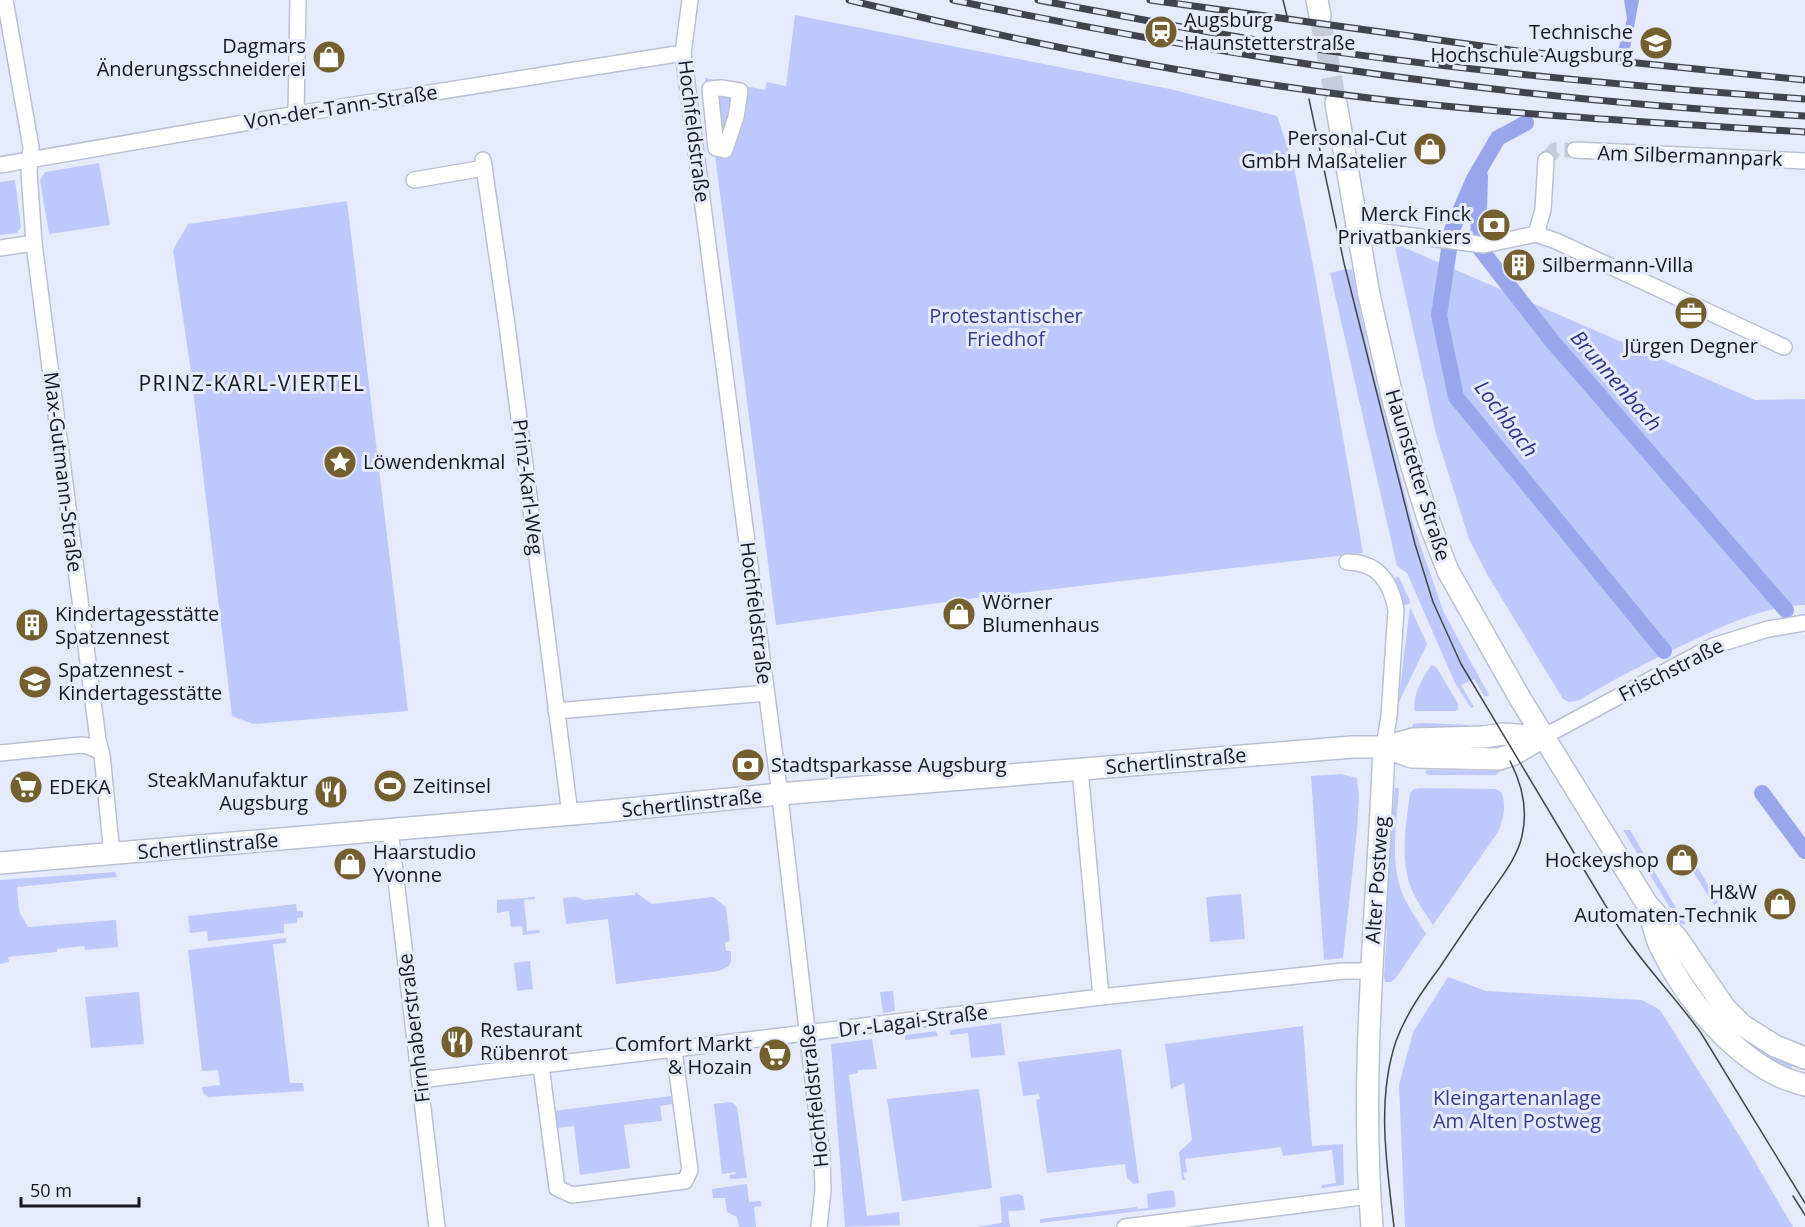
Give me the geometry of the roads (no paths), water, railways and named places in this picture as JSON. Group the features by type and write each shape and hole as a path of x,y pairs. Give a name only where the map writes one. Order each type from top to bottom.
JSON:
{"street":[{"name":"Max-Gutmann-Straße","path":"5,0 31,147 29,160 34,243 99,751 102,755 112,854"},
{"path":"296,114 298,0"},
{"name":"Hochfeldstraße","path":"690,0 683,53 780,794 808,1034 822,1158 823,1190 819,1227"},
{"name":"Von-der-Tann-Straße","path":"0,165 296,114 683,53"},
{"name":"Haunstetter Straße","path":"1336,103 1369,295 1398,421 1435,537 1456,587 1543,737 1647,904 1677,938 1720,1002 1742,1025 1775,1046 1805,1058"},
{"name":"Am Silbermannpark","path":"1575,150 1805,161"},
{"path":"1536,234 1543,210 1546,160"},
{"name":"Prinz-Karl-Weg","path":"414,180 484,164 570,814"},
{"path":"1359,229 1484,245 1536,234 1557,241 1784,347"},
{"path":"0,248 34,243"},
{"name":"Alter Postweg","path":"1347,562 1368,564 1384,580 1393,594 1396,610 1389,716 1384,747 1371,971 1369,1095 1372,1227"},
{"name":"Frischstraße","path":"1543,737 1713,645 1768,629 1805,623"},
{"path":"556,711 766,693"},
{"name":"Schertlinstraße","path":"0,863 780,794 1352,747 1384,747 1413,739 1483,737 1503,734 1543,737"},
{"path":"0,753 81,745 99,751"},
{"path":"1080,769 1101,997"},
{"name":"Firnhaberstraße","path":"390,829 437,1227"},
{"name":"Haunstetter Straße","path":"1647,904 1660,948 1680,981 1706,1016 1740,1050 1760,1064 1776,1075 1805,1085"},
{"name":"Dr.-Lagai-Straße","path":"420,1080 1101,997 1343,971 1371,971"},
{"path":"541,1066 557,1188 572,1195 665,1185 685,1181 690,1170 674,1050"},
{"path":"1125,1227 1370,1196"}],"waterway":[{"name":"Lochbach","path":"1526,123 1498,138 1474,179 1452,230 1439,315 1456,397 1664,651"},
{"name":"Brunnenbach","path":"1480,176 1478,246 1552,341 1786,610"},
{"name":"Lochbach","path":"1762,793 1805,851"}],"tunnel":[{"path":"1320,16 1336,103"},
{"path":"1546,160 1555,150 1575,150"}],"tram line":[{"path":"1283,0 1287,16"},
{"path":"1309,99 1344,263 1415,544 1433,602 1461,664 1616,923 1701,1033 1805,1203"},
{"path":"1394,1227 1385,1134 1386,1087 1390,1064 1400,1031 1421,993 1504,874 1520,844 1524,826 1524,807 1521,788 1510,761"},
{"path":"1793,1196 1805,1215"}],"railway":[{"path":"849,0 1108,57 1303,89 1423,104 1532,114 1805,132"},
{"path":"953,0 1164,41 1377,74 1591,99 1805,116"},
{"path":"1038,0 1234,36 1397,60 1601,82 1805,99"},
{"path":"1150,0 1518,51 1805,80"}],"place":[{"name":"Augsburg Haunstetterstraße","path":"1161,32"},
{"name":"Technische Hochschule Augsburg","path":"1656,43"},
{"name":"Dagmars Änderungsschneiderei","path":"329,57"},
{"name":"Personal-Cut GmbH Maßatelier","path":"1430,149"},
{"name":"Merck Finck Privatbankiers","path":"1494,225"},
{"name":"Silbermann-Villa","path":"1519,265"},
{"name":"Jürgen Degner","path":"1691,313"},
{"name":"Löwendenkmal","path":"340,462"},
{"name":"Wörner Blumenhaus","path":"959,614"},
{"name":"Kindertagesstätte Spatzennest","path":"32,625"},
{"name":"Spatzennest - Kindertagesstätte","path":"35,682"},
{"name":"Stadtsparkasse Augsburg","path":"748,765"},
{"name":"Zeitinsel","path":"390,786"},
{"name":"EDEKA","path":"26,787"},
{"name":"SteakManufaktur Augsburg","path":"331,792"},
{"name":"Hockeyshop","path":"1682,860"},
{"name":"Haarstudio Yvonne","path":"350,864"},
{"name":"H&W Automaten-Technik","path":"1780,904"},
{"name":"Restaurant Rübenrot","path":"457,1042"},
{"name":"Comfort Markt & Hozain","path":"775,1055"}],"district":[{"name":"PRINZ-KARL-VIERTEL","path":"252,384"}],"park label":[{"name":"Protestantischer Friedhof","path":"1006,328"},
{"name":"Kleingartenanlage Am Alten Postweg","path":"1517,1110"}]}
